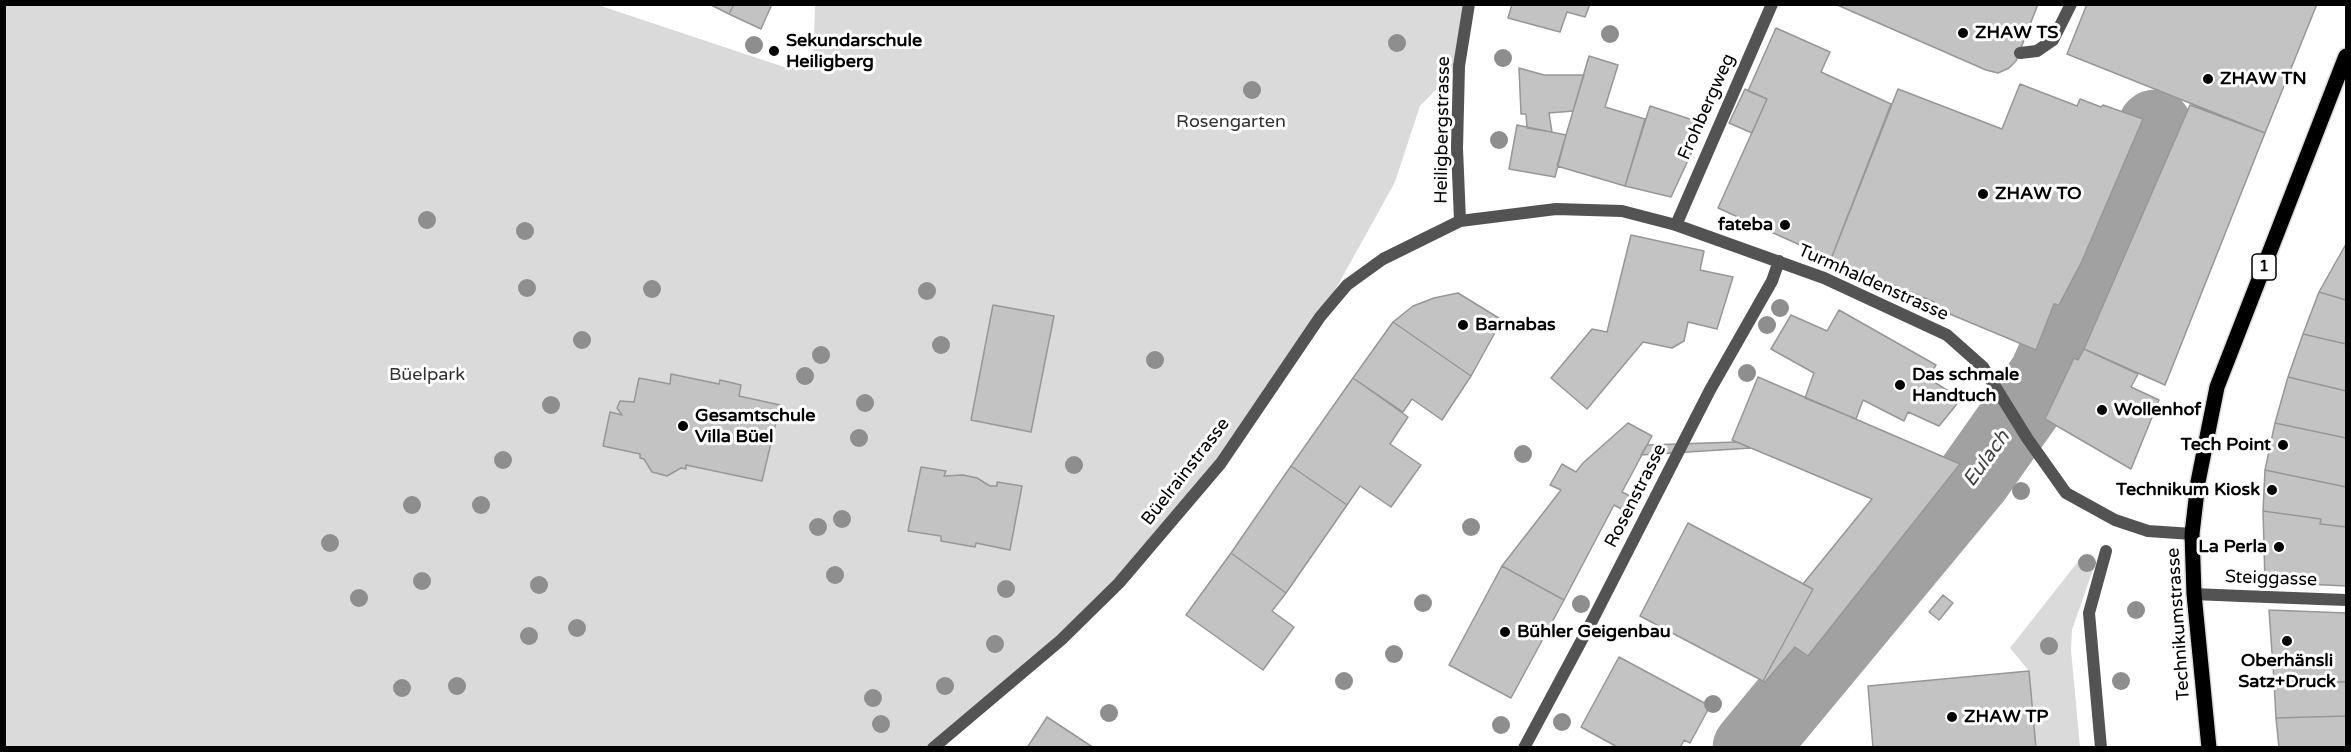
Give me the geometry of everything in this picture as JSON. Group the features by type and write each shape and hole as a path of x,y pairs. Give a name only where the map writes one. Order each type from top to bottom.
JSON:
{"main road":[{"name":"Technikumstrasse","path":"2209,747 2194,594 2192,534 2198,482 2217,387 2346,56"}],"street":[{"name":"Heiligbergstrasse","path":"1460,221 1457,148 1459,66 1469,4"},
{"name":"Frohbergweg","path":"1676,225 1772,4"},
{"path":"2020,53 2037,51 2053,40 2071,4"},
{"name":"Turmhaldenstrasse","path":"1460,221 1533,211 1576,208 1622,211 1676,225 1824,278 1947,336 1983,367 2026,438 2066,493 2115,520 2137,528 2192,534"},
{"name":"Büelrainstrasse","path":"933,747 1061,640 1119,583 1221,463 1320,317 1347,285 1383,259 1460,221"},
{"name":"Rosenstrasse","path":"1524,747 1592,621 1710,390 1772,281 1779,261"},
{"path":"2101,747 2089,614 2106,551"},
{"name":"Steiggasse","path":"2194,594 2346,600"}],"green space":[{"name":"Büelpark","path":"4,5 598,5 784,67 813,69 815,5 1469,5 1459,66 1420,106 1395,182 1368,231 1320,317 1221,463 1119,583 933,748 5,747"},
{"path":"2006,403 2007,460 1775,747 1711,748 1795,647 1808,655"},
{"path":"2084,554 2095,564 2072,630 2071,650 2080,747 2036,747 2029,671 2010,648"}],"building":[{"path":"709,4 734,4 729,14"},
{"path":"734,4 772,4 761,29 729,14"},
{"path":"1512,4 1590,4 1585,17 1567,12 1560,32 1508,18"},
{"name":"ZHAW TS","path":"1835,4 2038,4 2016,61 2009,68 1998,73 1986,70"},
{"name":"ZHAW TN","path":"2087,4 2317,4 2265,133 2067,54"},
{"path":"1776,28 1830,52 1821,72 1891,104 1831,259 1718,208 1767,99 1748,91"},
{"path":"1589,56 1618,65 1605,107 1645,119 1625,186 1557,166"},
{"path":"1519,68 1544,75 1584,75 1573,111 1549,113 1552,132 1527,128 1526,114 1521,114"},
{"name":"ZHAW TO","path":"2020,84 2077,106 2080,99 2143,119 2082,261 2059,305 2054,304 2036,350 1933,307 1934,302 1831,259 1898,89 2002,129"},
{"path":"1745,89 1767,99 1752,133 1729,123"},
{"path":"2190,105 2265,133 2165,385 2084,349"},
{"path":"1650,106 1705,124 1671,197 1625,186"},
{"path":"1517,125 1566,135 1555,177 1509,169"},
{"path":"1631,235 1704,251 1700,270 1733,277 1717,329 1688,322 1684,341 1672,348 1643,342 1587,409 1551,378 1592,329 1607,332"},
{"path":"2346,244 2346,300 2319,292"},
{"path":"2319,292 2346,300 2346,344 2303,334"},
{"path":"1458,293 1502,320 1471,376 1393,322 1413,306 1434,298"},
{"path":"993,305 1054,316 1031,432 971,420"},
{"path":"1839,310 1936,365 1928,378 1961,399 1939,426 1908,412 1904,421 1863,400 1856,419 1805,398 1814,373 1771,349 1791,315 1827,331"},
{"path":"1393,322 1471,376 1442,420 1412,399 1403,412 1353,378"},
{"path":"2303,334 2346,344 2346,391 2288,377"},
{"name":"Wollenhof","path":"2084,349 2138,374 2131,387 2159,400 2131,469 2045,419 2074,358 2078,360"},
{"path":"671,374 719,384 720,380 741,385 739,396 780,405 762,481 686,465 686,469 681,468 667,476 652,472 644,459 640,458 640,454 603,446 610,412 622,415 617,408 620,401 634,402 639,378 670,384"},
{"path":"1758,377 1960,464 1808,656 1795,647 1765,682 1763,681 1813,589 1803,584 1872,499 1732,440"},
{"path":"2288,377 2346,391 2346,438 2275,423"},
{"path":"1353,378 1408,417 1390,444 1421,465 1391,507 1360,486 1347,505 1291,466"},
{"path":"1628,423 1652,436 1622,492 1632,497 1625,511 1614,505 1564,600 1502,566 1561,490 1550,485 1562,464 1576,472"},
{"path":"2275,423 2346,438 2346,487 2265,470"},
{"path":"1737,442 1751,448 1641,455 1647,445"},
{"path":"1291,466 1347,505 1286,593 1231,553"},
{"path":"921,467 946,471 944,476 963,475 977,478 990,486 997,486 997,482 1022,486 1010,550 976,543 975,547 941,541 941,536 908,531"},
{"path":"2265,470 2346,487 2346,527 2320,524 2321,519 2263,511"},
{"path":"2263,511 2321,519 2320,524 2346,527 2346,586 2265,582"},
{"path":"1688,523 1813,589 1763,681 1640,616"},
{"path":"1231,553 1286,593 1272,611 1294,627 1263,670 1186,615"},
{"path":"1502,566 1564,600 1511,698 1449,665"},
{"path":"1943,595 1953,603 1939,620 1929,612"},
{"path":"2269,610 2346,613 2346,682 2274,681"},
{"path":"1619,657 1710,706 1690,743 1684,740 1680,748 1619,748 1581,727"},
{"name":"ZHAW TP","path":"2029,671 2036,748 1873,748 1868,686"},
{"path":"2274,681 2346,682 2346,716 2276,718"},
{"path":"2346,716 2346,748 2279,748 2276,718"},
{"path":"1047,717 1094,748 1027,748"}],"waterway":[{"name":"Eulach","path":"1750,748 1974,478 2046,376 2155,127"}],"place":[{"name":"ZHAW TS","path":"1963,33"},
{"name":"Sekundarschule Heiligberg","path":"774,51"},
{"name":"ZHAW TN","path":"2208,79"},
{"name":"ZHAW TO","path":"1983,194"},
{"name":"fateba","path":"1785,225"},
{"name":"Barnabas","path":"1463,325"},
{"name":"Das schmale Handtuch","path":"1900,385"},
{"name":"Wollenhof","path":"2102,410"},
{"name":"Gesamtschule Villa Büel","path":"683,426"},
{"name":"Tech Point","path":"2283,445"},
{"name":"Technikum Kiosk","path":"2272,490"},
{"name":"La Perla","path":"2279,547"},
{"name":"Bühler Geigenbau","path":"1505,632"},
{"name":"Oberhänsli Satz+Druck","path":"2287,641"},
{"name":"ZHAW TP","path":"1952,717"}],"park label":[{"name":"Rosengarten","path":"1231,122"}]}
